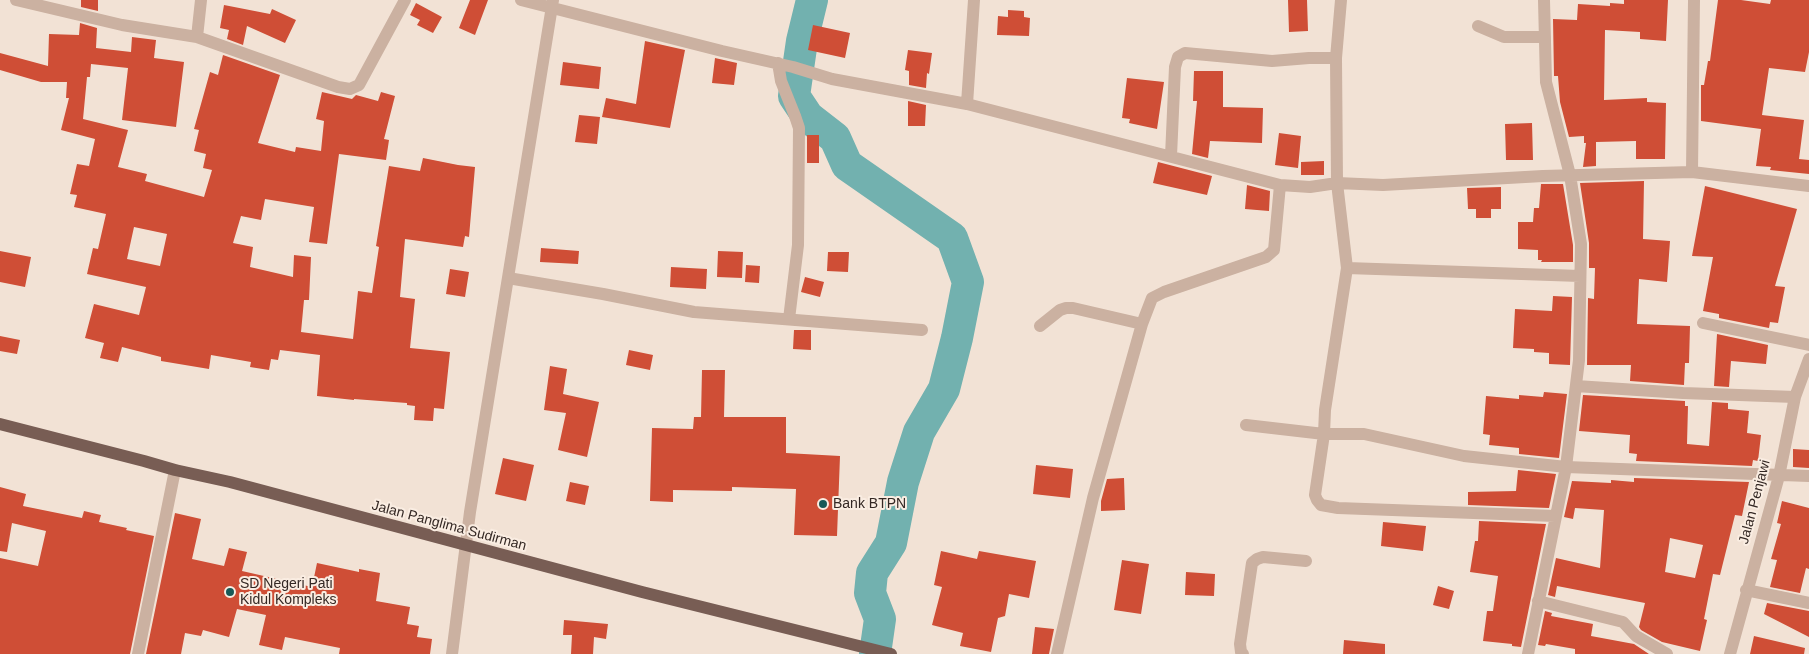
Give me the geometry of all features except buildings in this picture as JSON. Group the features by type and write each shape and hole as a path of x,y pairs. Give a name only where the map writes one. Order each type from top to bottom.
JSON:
{"main road":[{"name":"Jalan Panglima Sudirman","path":"0,424 175,470 230,482 465,546 891,654"}],"street":[{"path":"16,0 122,25 197,38 338,87 350,89 359,85 404,0"},
{"path":"197,38 201,0"},
{"path":"521,0 552,4 722,51 793,67 832,79 967,104 1280,185 1310,187 1337,183 1384,185 1570,175 1692,172 1809,186"},
{"path":"967,104 974,0"},
{"path":"1341,0 1336,58 1337,183 1347,268 1325,410 1324,434 1315,495 1317,500 1322,505 1338,508 1555,516"},
{"path":"1528,654 1566,467 1579,360 1581,244 1570,175 1546,82 1544,0"},
{"path":"1692,172 1694,0"},
{"path":"452,654 465,546 552,4"},
{"path":"1478,26 1504,38 1545,37"},
{"path":"1171,156 1175,67 1178,58 1185,53 1272,61 1336,58"},
{"path":"778,63 780,81 799,128 798,245 789,320"},
{"path":"1057,654 1093,498 1142,324 1152,298 1157,294 1266,257 1274,250 1280,185"},
{"path":"1347,268 1580,276"},
{"path":"508,278 694,312 922,330"},
{"path":"1040,326 1060,310 1066,308 1142,324"},
{"path":"1703,323 1809,345"},
{"name":"Jalan Penjawi","path":"1730,654 1746,590 1779,476 1795,397 1809,359"},
{"path":"1576,386 1683,393 1795,397"},
{"path":"1246,425 1324,434 1364,434 1464,456 1566,467 1809,476"},
{"path":"138,654 175,470"},
{"path":"1243,654 1240,644 1252,563 1257,558 1263,557 1306,562"},
{"path":"1746,590 1809,603"},
{"path":"1538,601 1623,622 1636,636 1667,654"}],"waterway":[{"path":"812,0 802,41 794,96 808,117 835,138 847,165 952,238 968,282 957,338 944,389 919,432 903,482 891,543 872,573 870,593 880,619 875,654"}],"place":[{"name":"Bank BTPN","path":"823,504"},
{"name":"SD Negeri Pati Kidul Kompleks","path":"230,592"}]}
